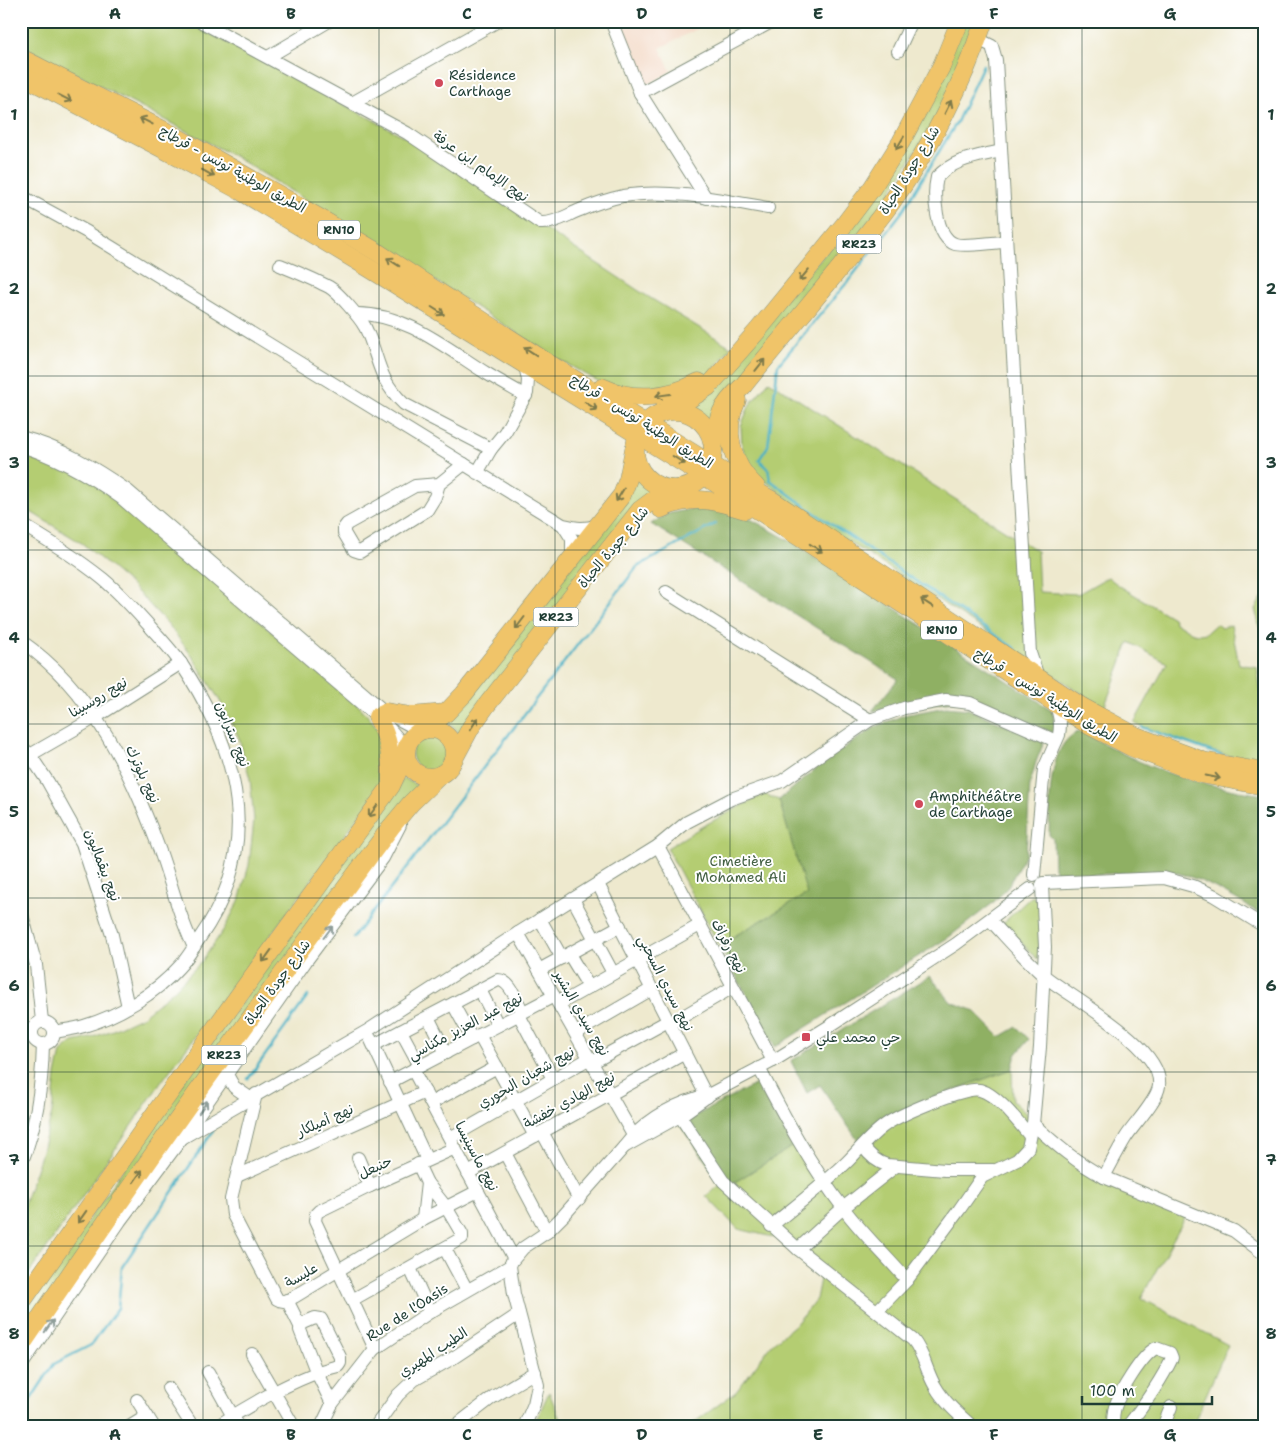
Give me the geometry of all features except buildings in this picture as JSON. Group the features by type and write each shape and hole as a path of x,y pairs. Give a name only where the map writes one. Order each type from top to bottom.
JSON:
{"highway":[{"name":"شارع جودة الحياة","path":"21,1303 210,1034 391,786 409,742 414,735 446,713 473,683 622,495 631,469 639,435 655,415 685,402 708,387 816,260 872,188 901,142 926,96 960,21"},
{"name":"شارع جودة الحياة","path":"21,1346 246,1023 391,827 411,803 446,770 471,727 486,706 640,510 656,498 694,484 709,463 717,420 733,394 743,386 892,202 948,108 984,21"},
{"name":"الطريق الوطنية تونس - قرطاج","path":"21,58 166,131 248,176 377,252 548,363 639,435"},
{"name":"الطريق الوطنية تونس - قرطاج","path":"21,75 239,190 639,435 709,463 768,508 1090,726 1131,747 1201,774 1264,786"},
{"path":"548,363 613,392 628,396 666,395 686,389 724,368"},
{"path":"743,386 730,417 731,447 744,474 768,508"},
{"path":"666,411 681,411 695,416 709,431 712,440 709,463"},
{"path":"620,424 631,469"},
{"path":"639,435 636,461 641,471 649,480 659,486 671,489 683,488"},
{"path":"609,548 650,514 679,501 700,499 768,508"},
{"name":"الطريق الوطنية تونس - قرطاج","path":"768,508 1038,677 1079,705 1144,739 1203,761 1264,772"},
{"path":"391,786 390,750 381,714 410,716 446,713"},
{"path":"406,751 410,767 415,772 428,777 446,770 454,752 449,739 438,731 422,731"}],"street":[{"name":"نهج الإمام ابن عرفة","path":"200,21 407,133 540,224 551,223 584,208 625,196 676,194 768,208"},
{"path":"268,58 329,21"},
{"path":"352,103 498,21"},
{"path":"611,21 640,93 706,198"},
{"path":"640,93 773,21"},
{"path":"898,50 912,21"},
{"path":"978,39 992,46 996,55 1030,653 1038,677"},
{"path":"1001,151 959,161 946,168 937,177 936,211 941,228 949,240 957,245 1006,242"},
{"path":"21,196 87,232 563,525 580,529 587,529 597,525"},
{"path":"280,265 331,288 356,314 364,326 380,371 393,394 404,404 491,449"},
{"path":"356,314 377,314 421,332 526,394"},
{"path":"477,473 491,449 505,432 526,394 528,380 525,366"},
{"path":"526,394 546,386 560,386"},
{"path":"393,420 404,404"},
{"path":"21,437 72,456 95,468 128,491 381,714 406,751"},
{"path":"21,446 58,459 81,471 120,497 381,714 422,731"},
{"path":"439,484 435,497 427,510 360,552 354,550 344,534 344,528 347,524 415,486 439,484 464,464"},
{"name":"نهج سترابون","path":"21,524 58,547 102,579 136,611 182,664 202,699 218,733 234,778 238,806 236,850 229,884 213,920 180,966 166,981 128,1007 111,1016 83,1026 54,1032"},
{"path":"563,525 572,538 572,556"},
{"path":"666,592 870,720"},
{"name":"نهج بلوترك","path":"21,641 51,666 74,689 96,717 114,746 148,821 182,921 194,947"},
{"name":"نهج روسبينا","path":"25,750 96,717 182,664"},
{"path":"182,1138 367,1031 540,919 658,846 687,822 731,799 782,781 870,720 904,708 946,700 970,703 1058,738"},
{"path":"877,1311 907,1280 982,1177 1022,1156 1028,1148 1032,1130 1040,1047 1045,947 1037,883 1044,769 1058,738 1060,718 1055,704"},
{"path":"1058,738 1073,726 1090,726"},
{"name":"نهج بيقماليون","path":"25,750 63,807 82,844 112,935 128,1007"},
{"path":"21,1366 120,1221 182,1138 306,961 383,858 411,803"},
{"name":"نهج رفراف","path":"658,846 773,1060"},
{"path":"624,1147 680,1116 709,1095 828,1027 956,944 1037,883 1164,878 1186,884 1213,895 1264,926"},
{"name":"نهج سيدي السحبي","path":"598,884 685,1053 709,1095"},
{"path":"573,899 613,973"},
{"path":"21,911 36,965 42,1021"},
{"path":"540,919 589,987"},
{"path":"990,920 1043,974 1130,1038 1149,1058 1155,1068 1159,1086 1155,1095 1126,1138 1104,1177"},
{"name":"نهج عبد العزيز مكناسي","path":"390,1082 521,1014 589,987 700,925"},
{"path":"539,970 620,926"},
{"name":"نهج سيدي البشير","path":"518,933 633,1135"},
{"path":"374,1045 501,980 507,983 553,1079"},
{"name":"نهج شعبان البحوري","path":"452,1143 515,1100 553,1079 669,1022 733,986"},
{"path":"576,1033 652,989"},
{"path":"480,990 498,1025"},
{"path":"453,1004 497,1067 515,1100 539,1134 579,1199"},
{"path":"428,1017 446,1053"},
{"path":"42,1021 50,1024 54,1032 51,1040 43,1044 26,1034 34,1025 42,1021"},
{"path":"367,1031 400,1103 423,1162 427,1183 423,1219"},
{"name":"نهج ماسينيسا","path":"401,1031 428,1097 478,1191 512,1261 514,1294 538,1390 524,1427"},
{"path":"21,1164 34,1126 39,1104 43,1044"},
{"name":"نهج الهادي خفشة","path":"468,1173 685,1053"},
{"name":"نهج أميلكار","path":"237,1176 400,1103 428,1097 497,1067"},
{"path":"759,1068 786,1121 843,1208 907,1280"},
{"path":"226,1073 229,1082 234,1087 253,1096"},
{"path":"771,1226 825,1182 875,1133 892,1121 950,1096 979,1089 1070,1157 1104,1177 1234,1231 1264,1254"},
{"name":"Rue de l'Oasis","path":"321,1427 332,1404 375,1349 512,1261 523,1248 547,1232 579,1199 633,1135 649,1122 681,1103 709,1095"},
{"name":"عليسة","path":"253,1096 231,1199 233,1215 279,1301 287,1300 423,1219 478,1191"},
{"path":"680,1116 723,1181 798,1249 877,1311 920,1348 936,1387 959,1415 972,1427"},
{"name":"حنبعل","path":"339,1270 315,1221 316,1214 370,1186 423,1162 452,1143"},
{"path":"863,1146 867,1153 880,1163 896,1166 945,1170 995,1170"},
{"path":"505,1153 547,1232"},
{"path":"358,1158 370,1186"},
{"path":"798,1249 843,1208 896,1166"},
{"path":"352,1300 461,1240 463,1236 446,1208 427,1183"},
{"path":"445,1249 467,1290"},
{"path":"410,1268 430,1312"},
{"path":"339,1270 375,1349"},
{"path":"287,1300 300,1326 316,1371 332,1404"},
{"name":"الطيب المهيري","path":"375,1427 398,1394 414,1380 453,1358 519,1314"},
{"path":"216,1427 236,1421 275,1393 316,1371 338,1366 340,1357 321,1319 315,1318 300,1326"},
{"path":"1113,1427 1114,1413 1118,1402 1145,1357 1156,1348 1170,1352 1172,1358 1167,1368 1150,1396 1127,1427"},
{"path":"252,1354 294,1427"},
{"path":"208,1372 236,1421"},
{"path":"454,1427 494,1397 534,1372"},
{"path":"168,1388 193,1427"},
{"path":"129,1427 150,1421 137,1400"},
{"path":"1163,1427 1171,1407"}],"shaded area":[{"path":"620,21 713,21 660,48 671,71 645,86"}],"green space":[{"path":"21,21 186,21 409,139 642,293 731,347 711,373 684,388 612,389 551,355 379,245 236,157 21,45"},
{"path":"965,21 979,21 943,106 887,198 709,422 688,407 848,228"},
{"path":"769,381 1037,551 1039,592 1078,594 1108,577 1173,618 1175,623 1192,633 1206,633 1216,624 1221,628 1231,625 1239,664 1257,667 1261,693 1264,695 1264,763 1198,747 1134,723 1167,663 1129,642 1104,708 806,514 759,476 750,465 742,446 741,426 750,404"},
{"path":"21,448 89,477 359,706 376,726 384,749 385,781 162,1081 21,1285 21,1213 40,1158 52,1113 56,1075 61,1052 73,1042 113,1030 143,1016 174,990 202,961 224,929 239,901 249,865 254,820 250,779 239,738 220,701 192,656 168,624 129,583 83,544 21,506"},
{"path":"636,476 646,486 658,493 460,735 454,727 445,722"},
{"path":"700,507 743,515 792,542 1052,710 1056,727 1053,733 971,699 872,711 898,679 651,524 667,514"},
{"path":"1264,595 1264,646 1255,609"},
{"path":"946,707 968,709 1044,742 1030,784 1026,854 1007,888 993,903 949,937 775,1047 719,945 807,894 779,800 825,761 875,727 904,715"},
{"path":"1081,731 1130,757 1160,770 1211,785 1264,795 1264,916 1207,884 1169,871 1058,876 1054,868 1053,839 1049,835 1052,776 1061,747 1070,737"},
{"path":"430,735 437,736 443,740 447,746 447,760 443,766 437,770 430,771 423,770 417,766 413,760 412,753 413,746 417,740 423,736"},
{"path":"404,778 421,788 21,1342 21,1318 177,1091"},
{"name":"Cimetière Mohamed Ali","path":"764,794 779,800 807,894 719,945 667,848 703,826"},
{"path":"1032,896 1039,901 1043,957 1037,959 1003,923"},
{"path":"930,976 951,1002 973,1010 1000,1037 1017,1027 1029,1039 1016,1055 1012,1069 920,1102 861,1145 820,1085 807,1093 791,1061"},
{"path":"1012,1069 1013,1101 1058,1144 1078,1159 1186,1216 1141,1298 1228,1345 1192,1427 688,1427 736,1392 772,1344 795,1325 816,1299 821,1274 777,1238 738,1229 706,1196 722,1184 735,1182 796,1144 823,1180 920,1102"},
{"path":"764,1080 796,1144 735,1182 722,1184 679,1124"},
{"path":"549,1392 563,1427 533,1427"}],"waterway":[{"path":"983,65 957,122 902,212 850,279 778,365 768,446 759,460 768,468 770,480 809,509 1016,649"},
{"path":"353,938 637,567 715,524"},
{"path":"1142,727 1223,756"},
{"path":"248,1079 308,996"},
{"path":"21,1414 54,1364 91,1345 118,1308 122,1267 213,1131"}],"place":[{"name":"Résidence Carthage","path":"439,83"},
{"name":"Amphithéâtre de Carthage","path":"919,804"},
{"name":"حي محمد علي","path":"806,1037"}]}
